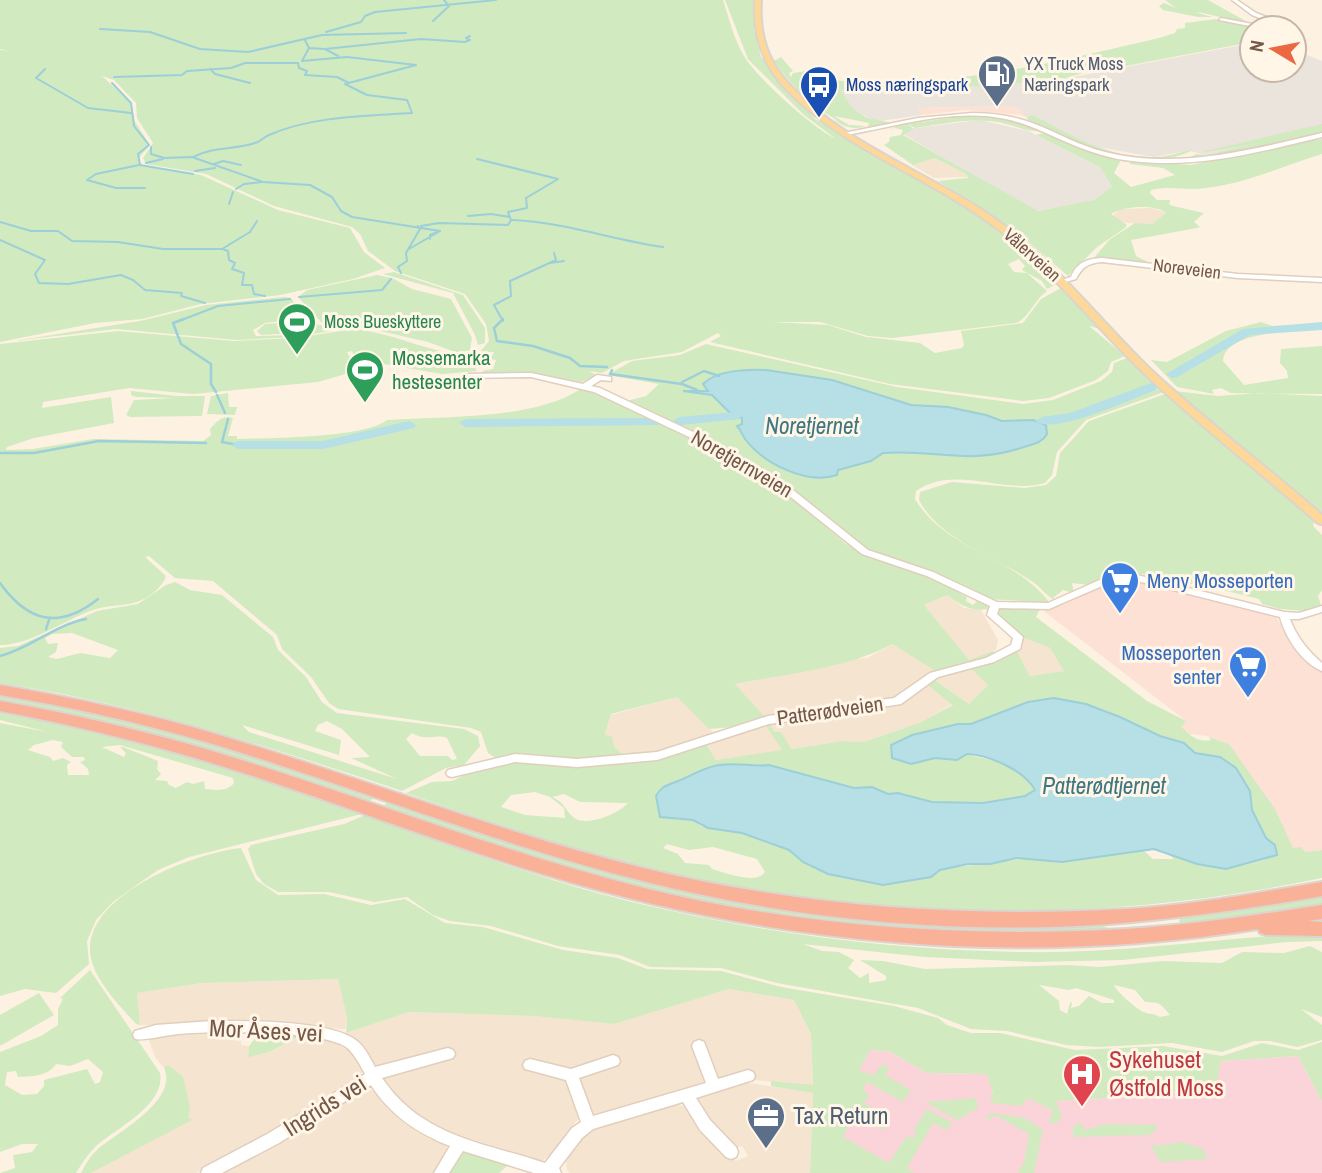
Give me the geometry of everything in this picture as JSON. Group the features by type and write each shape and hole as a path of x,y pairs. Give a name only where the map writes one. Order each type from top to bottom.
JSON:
{"highway":[{"path":"0,690 163,722 552,850 663,880 776,902 883,915 1012,920 1116,917 1212,908 1322,889"},
{"path":"0,706 158,739 614,888 734,915 803,925 927,937 1020,941 1126,938 1219,929 1322,912"},
{"path":"1219,929 1322,929"}],"main road":[{"name":"Vålerveien","path":"758,0 759,38 770,63 802,101 845,132 984,215 1016,239 1062,281 1124,348 1173,395 1322,521"},
{"path":"855,138 865,129"}],"street":[{"path":"1234,0 1254,14"},
{"path":"1221,19 1238,22"},
{"path":"845,132 960,114 998,116 1028,122 1102,153 1173,162 1218,159 1322,135"},
{"name":"Noreveien","path":"1062,281 1074,278 1077,270 1086,262 1102,260 1238,276 1322,280"},
{"name":"Noretjernveien","path":"468,376 531,375 586,386 625,400 775,480 865,552 930,574 995,605"},
{"path":"586,386 600,377 608,379"},
{"path":"995,605 1049,606 1107,580 1136,578 1289,616 1322,609"},
{"name":"Patterødveien","path":"452,773 515,758 569,762 645,759 768,720 897,701 934,675 990,660 1016,647 1018,637 992,615 995,605"},
{"path":"1289,616 1292,630 1307,656 1322,668"},
{"name":"Mor Åses vei","path":"139,1035 153,1029 217,1027 332,1034 353,1046 373,1076 407,1117 460,1143 551,1172"},
{"path":"699,1046 714,1084"},
{"name":"Ingrids vei","path":"208,1173 264,1144 387,1069 448,1054"},
{"path":"530,1065 571,1075 613,1061"},
{"path":"571,1075 589,1124"},
{"path":"551,1172 577,1133 589,1124 714,1084 748,1076"},
{"path":"686,1095 705,1125 731,1152"},
{"path":"441,1173 460,1143"}],"shaded area":[{"path":"1238,46 1238,84 1308,84 1308,56 1322,61 1322,129 1206,155 1190,151 1192,150 1154,157 1098,147 1021,115 1025,112 1013,106 918,108 921,115 874,122 852,107 841,91 945,89 1062,79"},
{"path":"1013,106 1026,112 1021,115 967,110 921,115 917,108"},
{"path":"980,120 1028,131 1100,167 1112,187 1102,196 1086,203 1035,211 903,134 915,128"},
{"path":"935,158 967,177 934,178 912,165"},
{"path":"1152,208 1167,213 1152,224 1125,223 1111,217 1120,209"},
{"path":"1113,581 1144,581 1276,617 1304,658 1322,672 1322,850 1305,852 1293,848 1229,744 1207,736 1190,734 1180,727 1186,721 1045,612 1044,609 1064,605"},
{"path":"947,595 964,608 981,610 998,640 996,650 969,660 924,605"},
{"path":"1020,636 1050,648 1064,671 1030,676 1016,650 1022,640"},
{"path":"892,644 937,672 896,699 767,719 735,684 828,666 845,659 867,658"},
{"path":"970,668 988,685 969,704 933,679"},
{"path":"927,685 953,704 919,723 864,742 843,741 790,749 781,732 774,732 771,725 774,721 897,704"},
{"path":"677,697 715,734 668,751 626,758 605,736 611,715"},
{"path":"764,723 783,751 716,760 704,741"},
{"path":"338,979 347,1018 345,1029 256,1024 140,1025 137,993 202,983"},
{"path":"729,989 794,1000 811,1034 813,1086 754,1080 755,1073 748,1069 594,1114 566,1077 578,1119 554,1152 542,1161 440,1129 410,1112 384,1081 385,1076 379,1066 374,1064 359,1042 346,1033 409,1012 534,1016 614,1024"},
{"path":"237,1032 241,1036 241,1045 249,1046 248,1056 269,1052 302,1036 330,1040 349,1051 362,1072 358,1078 288,1123 196,1173 91,1173 191,1120 188,1117 186,1091 168,1066 164,1068 155,1057 148,1038 156,1033"},
{"name":"Sykehuset Østfold Moss","path":"870,1050 888,1051 927,1073 988,1074 992,1103 1004,1102 1025,1094 1055,1101 1132,1096 1220,1061 1298,1056 1322,1102 1322,1173 871,1173 835,1142 853,1081"},
{"path":"740,1082 813,1092 810,1173 570,1173 567,1170 566,1159 574,1145 592,1129 677,1105 687,1107 736,1161 748,1156 742,1146 735,1148 711,1124 696,1101 698,1097"},
{"path":"367,1089 375,1091 389,1109 414,1129 445,1143 448,1152 435,1173 224,1173 295,1134 354,1094"}],"green space":[{"path":"0,0 723,0 737,43 751,65 800,114 836,139 804,115 748,59 725,0 756,0 754,28 761,57 816,120 829,124 850,140 975,212 1025,250 1059,283 1047,289 1042,281 1022,270 1025,266 1019,259 1008,264 1014,272 1027,273 1047,291 1021,321 1016,323 892,338 868,336 820,322 771,322 828,325 866,337 920,343 935,353 962,348 964,345 961,331 1023,323 1041,299 1061,288 1100,329 1089,326 1125,356 1111,362 1108,371 1096,380 1049,398 1023,401 890,384 710,342 721,336 718,333 682,352 624,361 602,373 589,371 598,376 581,382 530,373 485,374 482,371 493,369 496,360 481,357 481,366 477,365 479,356 493,355 494,352 480,352 489,341 486,324 465,294 395,271 368,251 360,234 352,227 274,206 206,174 146,164 143,158 153,143 137,118 136,103 114,80 102,76 131,103 135,122 150,145 138,159 142,165 201,175 278,210 350,228 364,252 385,268 353,279 280,295 201,304 142,319 95,323 0,342 0,50 8,51 0,49"},
{"path":"1165,0 1208,0 1238,17 1238,21 1195,12 1212,17 1198,17 1163,10 1159,6 1164,3 1176,8"},
{"path":"1217,19 1238,24 1238,45 1102,71 1104,67 1062,79 988,86 841,91 852,107 867,118 893,123 868,127 869,123 834,116 849,125 866,126 858,128 850,127 838,122 834,119 852,127 828,115 808,100 774,61 781,57 793,71 789,73 791,77 793,73 806,71 820,76 820,79 864,82 950,79 1034,66 1159,38 1185,28 1185,23"},
{"path":"971,115 1013,119 1038,130 1026,130 995,122 972,121 915,128 907,124 914,129 903,135 1038,211 1094,200 1112,187 1100,167 1036,135 1044,133 1118,159 1120,162 1114,173 1131,187 1175,175 1163,168 1129,164 1132,161 1191,165 1322,136 1313,140 1322,139 1322,154 1221,186 1151,190 1150,193 1157,200 1170,200 1169,204 1173,206 1204,213 1194,222 1200,227 1131,240 1136,256 1148,262 1249,276 1094,258 1109,240 1135,223 1152,224 1166,213 1155,208 1139,207 1111,214 1127,225 1125,228 1097,247 1068,276 1016,231 938,181 968,178 966,174 935,158 913,165 933,179 884,145 889,142 890,137 901,135 903,130 895,128 889,131 897,126 871,129"},
{"path":"1033,115 1092,144 1123,154 1161,157 1193,150 1152,160 1109,154 1028,120 1027,117"},
{"path":"1322,124 1322,134 1226,156 1188,160 1196,154 1206,155 1254,144 1200,153 1210,150"},
{"path":"394,272 463,295 485,328 485,343 478,345 453,293 383,274"},
{"path":"377,275 392,278 412,289 451,299 472,338 470,350 458,353 428,342 363,327 325,326 298,297 307,290"},
{"path":"291,298 306,318 265,323 253,330 256,336 297,335 316,324 337,330 295,337 237,340 116,329 14,341 140,321 206,305"},
{"path":"309,321 310,327 295,333 261,335 257,331 265,324"},
{"path":"1261,322 1272,326 1322,324 1322,329 1249,338 1236,343 1227,351 1223,361 1244,385 1288,378 1287,371 1280,363 1281,349 1322,346 1322,394 1231,393 1221,388 1212,390 1214,394 1177,387 1151,360 1167,362 1226,331"},
{"path":"354,329 444,352 474,356 456,362 460,368 473,365 477,371 442,374 356,359 352,351 347,352 352,361 370,367 318,382 193,394 129,388 43,402 42,408 111,397 114,423 34,438 7,447 6,450 33,449 93,439 203,441 211,435 210,429 215,423 226,417 233,418 228,436 237,436 237,439 338,434 376,426 387,420 512,412 560,400 579,390 579,386 703,443 775,483 846,544 873,559 928,576 967,597 966,601 973,605 977,601 987,605 988,609 971,609 947,595 924,605 969,660 993,651 997,654 937,672 892,644 837,665 735,684 767,719 734,727 709,729 677,697 611,714 605,735 612,737 614,746 626,758 497,759 488,753 481,732 471,728 338,709 329,703 311,677 282,649 277,635 213,581 175,578 149,556 145,557 166,576 160,586 147,597 138,602 96,609 23,641 0,645 0,344 118,331 234,341 295,338"},
{"path":"706,344 897,387 1023,404 1053,400 1101,381 1112,372 1114,363 1127,358 1164,392 1086,420 1057,452 1052,475 1045,483 1013,486 947,480 931,483 916,491 915,499 944,531 1018,574 1035,586 1049,602 986,599 934,574 876,556 776,478 627,401 646,396 659,384 607,375 632,361 680,355","holes":["729,404 806,476 783,468 756,449 738,424 742,424 742,418"]},
{"path":"131,391 205,396 202,416 130,417 126,415 134,400 175,398 136,397 131,395"},
{"path":"1175,391 1218,396 1260,393 1322,396 1322,516"},
{"path":"228,393 229,407 237,407 235,415 207,414 211,396"},
{"path":"1165,394 1322,527 1314,522 1313,526 1322,535 1322,590 1318,596 1321,605 1304,611 1280,609 1262,604 1259,599 1142,574 1109,577 1090,585 1072,583 1074,593 1063,590 1053,598 1056,601 1016,571 954,537 928,514 919,500 920,492 952,482 1025,488 1046,485 1056,476 1060,453 1089,421"},
{"path":"175,582 190,590 222,595 273,637 278,650 306,677 322,702 337,713 464,729 478,736 480,746 464,765 446,768 402,791 203,728 103,703 0,683 0,648 18,646 97,611 138,604","holes":["72,633 118,650 110,658 80,653 57,659 48,657 56,652 58,643 48,644 45,638 52,634","327,721 342,729 370,757 351,758 397,779 249,732 242,725 339,755 341,740 315,731 318,725","412,733 422,737 447,738 457,759 452,760 448,756 420,756 406,739"]},
{"path":"998,608 1040,609 1036,617 1147,701 1186,721 1181,727 1191,735 1202,740 1211,740 1209,737 1229,744 1275,809 1293,848 1301,847 1305,852 1322,850 1322,878 1158,904 1076,910 911,908 829,901 747,889 632,865 534,836 406,793 432,782 452,781 471,772 514,760 636,761 704,741 716,760 782,750 764,723 774,721 771,725 774,732 781,732 791,749 843,741 864,742 919,723 953,705 926,684 933,679 969,704 988,685 970,668 1016,650 1030,676 1064,671 1050,648 1020,636 995,616","holes":["971,724 1184,743 1264,860 1245,865 1169,854 1174,859 1153,859 1143,850 1125,846 957,867 784,849 742,833 701,826 693,820 678,820 672,816 754,764 881,795 894,795 984,820 1034,792 1030,782 1021,774 1010,767 982,758 945,752 939,758 916,762","535,792 550,797 564,808 565,818 525,815 501,807 511,795","564,794 580,802 628,803 604,817 582,821 573,817 552,797","667,844 689,850 713,847 757,859 765,872 755,878 733,875 712,869 709,865 685,863 678,854 663,848"]},
{"path":"0,694 167,728 378,796 367,802 185,744 0,702"},
{"path":"0,713 138,743 228,769 362,814 189,857 158,870 114,901 96,920 87,941 89,964 56,993 25,989 0,996 0,723 48,732 0,720","holes":["53,740 63,742 61,747 72,757 84,757 85,760 80,762 88,769 89,775 68,775 67,765 71,762 63,758 53,761 50,757 28,750 34,745","120,745 233,778 234,783 221,790 205,789 204,781 193,784 187,782 176,788 167,781 155,780 161,774 157,769 158,761 123,747 120,747 126,753 124,757 102,747"]},
{"path":"391,801 580,865 747,903 1041,926 1101,925 1110,929 1066,935 884,929 727,908 585,875 381,807"},
{"path":"365,815 512,867 601,894 756,928 862,942 968,950 1059,952 1322,933 1322,941 1287,942 1123,960 1035,962 924,957 803,944 822,951 839,952 854,960 848,968 860,978 869,973 869,983 886,980 886,976 860,960 883,961 925,969 1068,965 1100,967 1163,961 1222,963 1242,952 1284,953 1310,946 1322,952 1322,1017 1301,1009 1322,1025 1322,1040 1297,1047 1270,1041 1254,1041 1222,1052 1172,1043 1099,1047 1066,1045 1007,1031 971,1029 918,1008 777,983 721,968 650,967 620,955 558,946 491,926 450,921 433,915 407,897 374,902 329,892 278,892 264,884 256,874 248,849 251,845 344,824","holes":["1039,985 1069,990 1076,988 1114,1000 1114,1003 1102,1003 1089,996 1079,1006 1071,1008 1072,1002 1070,1003 1067,1014 1060,1010 1059,1001","1114,985 1135,990 1145,1002 1159,1004 1170,1015 1160,1017 1146,1013 1132,1004"]},
{"path":"241,848 256,880 278,895 324,894 371,905 405,899 445,923 483,927 563,950 618,958 647,969 721,971 781,987 894,1006 938,1018 947,1025 971,1033 1000,1033 1075,1050 1163,1046 1222,1056 1262,1043 1298,1050 1322,1042 1322,1102 1298,1056 1221,1061 1216,1086 1190,1091 1138,1091 1132,1096 1056,1101 1062,1116 1056,1124 1049,1121 1053,1111 1028,1098 1021,1106 992,1103 990,1096 993,1094 987,1074 927,1073 888,1051 870,1050 859,1071 874,1075 882,1064 889,1068 885,1075 911,1090 903,1102 867,1082 863,1089 869,1096 864,1103 890,1119 883,1130 846,1112 841,1120 848,1127 843,1137 889,1163 906,1137 916,1137 914,1129 927,1109 953,1123 946,1130 933,1123 907,1168 914,1173 810,1173 813,1093 771,1086 771,1081 813,1085 811,1034 794,1000 729,989 614,1024 534,1016 409,1012 346,1033 347,1018 338,979 202,983 137,993 140,1025 136,1024 107,991 96,972 90,952 94,931 106,912 124,894 147,880 198,858"},
{"path":"1322,896 1322,905 1183,926 1179,921 1180,918"},
{"path":"90,970 160,1073 160,1085 147,1106 96,1146 76,1173 0,1173 15,1168 13,1155 32,1152 38,1144 22,1144 0,1152 0,1052 41,1036 58,1025 58,1009 63,999 60,998","holes":["88,1059 103,1072 100,1082 95,1084 87,1069 44,1080 44,1086 37,1094 22,1095 5,1085 7,1072 16,1071 18,1077 34,1076 44,1074 56,1064 70,1066"]},
{"path":"39,993 54,1015 0,1046 0,1015"},
{"path":"259,1033 304,1034 269,1052 248,1057 249,1046"},
{"path":"168,1065 183,1077 190,1107 188,1117 192,1120 91,1173 81,1173 97,1150 154,1104 163,1092 166,1080 164,1068"},
{"path":"976,1098 978,1108 957,1120 925,1102"},
{"path":"992,1113 1025,1118 1043,1130 1034,1173 1018,1173 1024,1162 1029,1134 995,1115 990,1120 985,1117"},
{"path":"1080,1122 1085,1130 1104,1124 1156,1125 1157,1129 1149,1135 1073,1137 1073,1127"},
{"path":"1183,1142 1203,1149 1208,1159 1160,1162 1150,1144 1156,1146"},
{"path":"464,1152 507,1166 499,1173 447,1173"}],"water":[{"name":"Noretjernet","path":"766,370 832,380 911,405 948,407 1002,421 1033,420 1046,425 1047,434 1037,443 1004,453 968,456 883,453 871,461 838,470 837,475 800,475 775,464 753,448 737,426 742,424 742,418 733,416 712,395 683,391 708,391 703,384 724,373"},
{"name":"Patterødtjernet","path":"1054,698 1086,704 1120,717 1160,736 1184,743 1195,753 1220,757 1236,768 1250,791 1252,810 1266,838 1275,845 1277,855 1226,869 1197,864 1154,849 1062,862 1017,858 990,864 968,864 940,870 931,877 883,885 828,874 803,862 789,850 742,833 708,828 693,820 660,817 656,796 663,788 708,768 725,764 769,765 854,788 872,787 888,794 898,793 932,802 983,803 1025,796 1035,790 1030,783 996,761 967,754 957,760 935,758 911,764 892,758 891,745 912,735 958,724 971,724 1028,702"}],"waterway":[{"path":"444,0 448,5"},
{"path":"448,5 496,0"},
{"path":"326,32 361,22 365,16 375,12 448,5"},
{"path":"433,21 448,5"},
{"path":"100,29 150,32 200,49 248,52 322,35 406,33"},
{"path":"325,49 421,39 465,42 470,40 466,38 470,36"},
{"path":"305,40 309,48"},
{"path":"309,48 325,49"},
{"path":"309,48 302,61 347,57 416,65 349,83"},
{"path":"325,49 338,56"},
{"path":"210,69 231,68 245,63 298,63 299,68 307,71 305,75 337,77 349,83"},
{"path":"45,69 36,78 88,108 131,113"},
{"path":"114,77 182,75 187,71 210,69"},
{"path":"210,69 215,74 250,83"},
{"path":"112,83 131,103 134,126 149,145 138,154 140,165 193,174"},
{"path":"193,157 209,151 257,142 286,129 321,120 412,113 407,100 367,95 345,84 349,83"},
{"path":"151,147 151,154 164,158 192,157 263,182 310,185 332,197 341,211 352,217 419,228"},
{"path":"146,163 163,159"},
{"path":"477,159 558,179 526,198 527,208 508,212 510,217"},
{"path":"214,164 223,161 241,165"},
{"path":"139,165 96,174 87,180 116,188 145,188"},
{"path":"195,171 215,168"},
{"path":"236,189 244,184 262,182"},
{"path":"229,204 233,192"},
{"path":"468,216 491,214 510,217"},
{"path":"421,226 439,223 508,225 510,217"},
{"path":"512,220 550,224 663,247"},
{"path":"222,249 250,232 257,221"},
{"path":"0,222 31,231 58,231 72,241 118,242 163,249 222,249"},
{"path":"401,273 398,267 407,261 406,253 419,228"},
{"path":"419,228 440,231"},
{"path":"430,237 440,231"},
{"path":"430,237 440,231"},
{"path":"409,249 430,237"},
{"path":"0,240 45,260 35,274 39,283 68,284 121,275 133,280 145,290 182,293 181,296 205,303"},
{"path":"222,249 228,251 229,260 235,263 232,269 244,273 242,285 252,285 254,294 265,296"},
{"path":"502,320 494,305 511,296 510,281 556,260 554,253"},
{"path":"550,263 564,261"},
{"path":"299,297 382,290 391,279"},
{"path":"179,321 218,306 290,299"},
{"path":"184,319 173,323 181,344 211,364 211,384 216,392"},
{"path":"502,320 494,328 497,341 533,346 570,358 580,366 607,367"},
{"path":"1172,374 1247,332 1322,326"},
{"path":"612,370 610,374 682,384 697,390"},
{"path":"682,382 704,371 719,376"},
{"path":"1042,421 1073,417 1151,387"},
{"path":"217,395 225,413"},
{"path":"680,421 735,416"},
{"path":"228,419 222,442 238,445"},
{"path":"466,423 656,422"},
{"path":"238,445 323,445 409,425"},
{"path":"0,453 34,453 99,441 206,443"},
{"path":"0,583 22,606 45,617 70,615 98,599"},
{"path":"0,656 22,648 63,626 86,619"},
{"path":"46,629 49,620"}],"place":[{"name":"YX Truck Moss Næringspark","path":"997,108"},
{"name":"Moss næringspark","path":"819,119"},
{"name":"Moss Bueskyttere","path":"297,356"},
{"name":"Mossemarka hestesenter","path":"365,404"},
{"name":"Meny Mosseporten","path":"1120,615"},
{"name":"Mosseporten senter","path":"1248,699"},
{"name":"Sykehuset Østfold Moss","path":"1082,1108"},
{"name":"Tax Return","path":"766,1150"}]}
